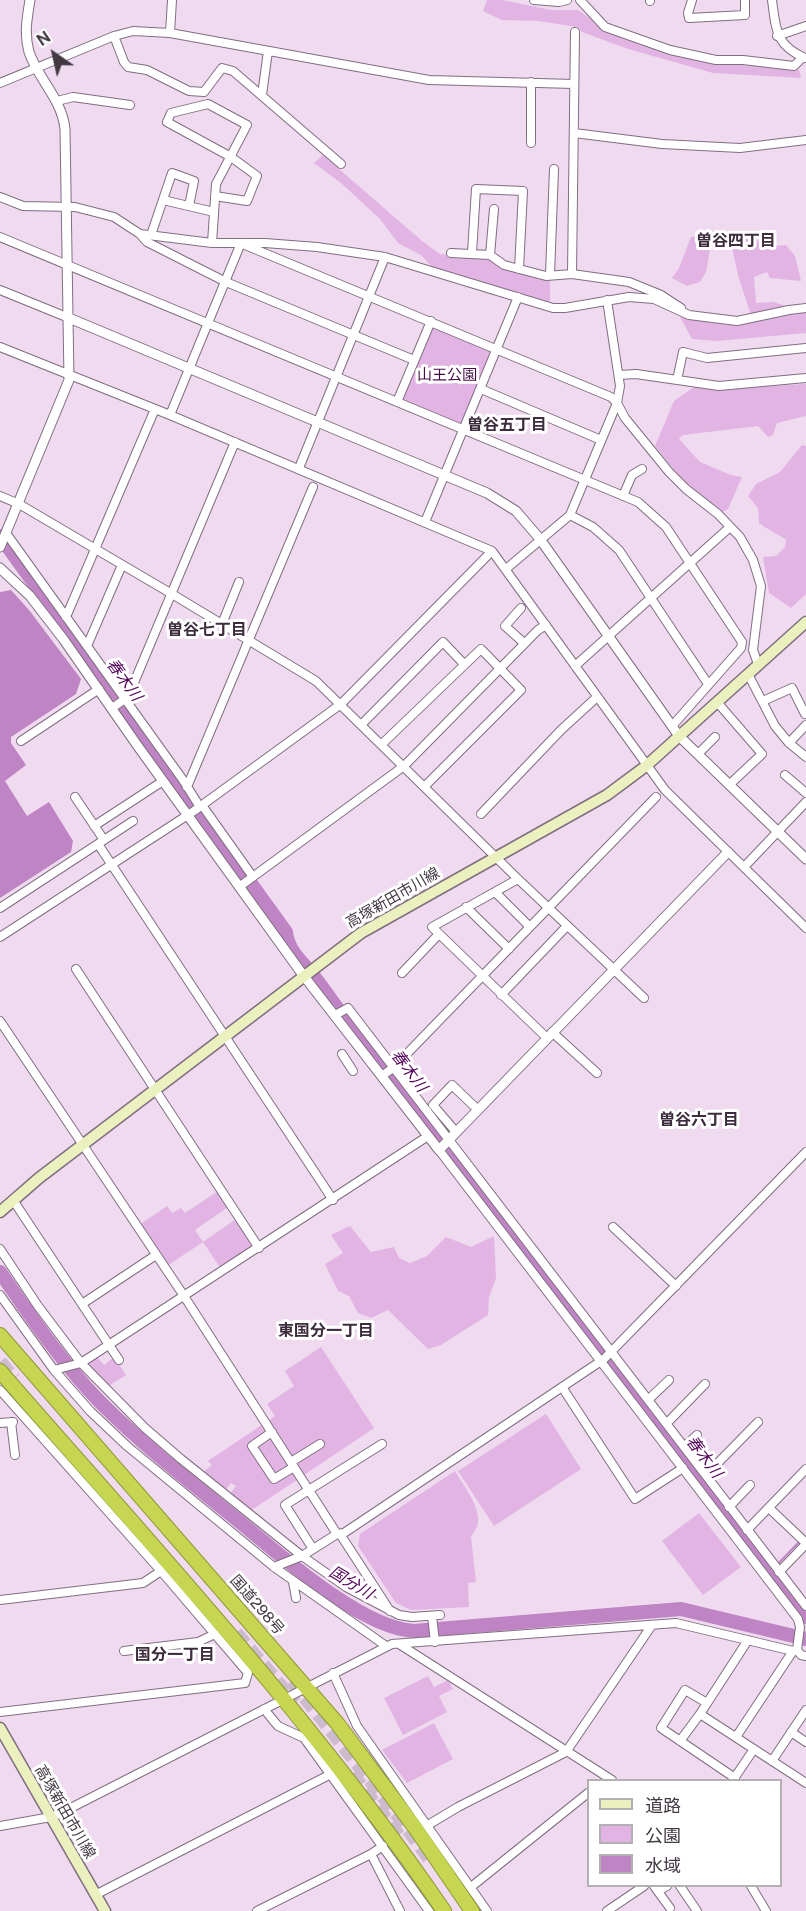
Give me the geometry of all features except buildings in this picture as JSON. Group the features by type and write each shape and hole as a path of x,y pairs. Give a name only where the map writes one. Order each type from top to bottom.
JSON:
{"highway":[{"name":"国道298号","path":"0,1335 337,1723 416,1829 472,1911"},
{"path":"0,1371 258,1665 347,1786 397,1842 444,1911"}],"main road":[{"name":"高塚新田市川線","path":"0,1212 83,1144 361,933 607,795 646,766 806,621"},
{"name":"高塚新田市川線","path":"1,1734 105,1911"}],"street":[{"path":"30,0 26,28 27,41 37,68 57,101 64,118 69,375 68,385 3,541 87,646 163,781 196,810 247,881 336,1015 428,1136 447,1142"},
{"path":"170,33 172,0"},
{"path":"534,0 558,2 567,0"},
{"path":"580,0 605,27 670,50 716,60 743,60 794,66 804,58 789,51 777,36 772,0"},
{"path":"692,0 688,13 689,18 745,15 745,0"},
{"path":"777,36 806,26"},
{"path":"0,83 114,36 133,32 170,33 429,80 574,84"},
{"path":"572,274 575,32"},
{"path":"114,36 128,67 147,70 189,91 204,92 222,69 232,71 341,164"},
{"path":"262,95 268,51"},
{"path":"531,82 531,143"},
{"path":"57,101 72,97 130,105"},
{"path":"212,243 215,196 216,184 231,157 247,125 208,104 171,113 167,122 231,157 257,176 247,201 215,196"},
{"path":"574,133 662,144 740,148 806,140"},
{"path":"550,275 554,169"},
{"path":"151,235 171,173 194,181 189,206"},
{"path":"472,253 476,189 523,191 519,269"},
{"path":"0,197 23,206 75,207 114,217 140,234 147,242 226,282 414,360"},
{"path":"163,200 214,212"},
{"path":"490,255 494,208"},
{"path":"140,234 212,243 317,247 385,258 553,308 629,297 654,299 689,315 737,321 789,310 806,309"},
{"path":"0,237 638,502 659,520 742,642 741,648 673,725"},
{"path":"170,415 241,243"},
{"path":"241,243 498,348 611,397 669,472 740,537 753,560 761,586 753,650 758,664"},
{"path":"451,253 490,255 504,265 550,275 572,274 629,282 675,303 689,315"},
{"path":"299,468 385,258"},
{"path":"0,290 500,499 516,511 540,539 679,736 806,860"},
{"path":"425,522 518,297"},
{"path":"506,569 570,515 617,403 619,375 607,300"},
{"path":"397,402 431,321"},
{"path":"0,347 299,468 492,551 664,790 806,928"},
{"path":"677,380 683,352 707,358 806,348"},
{"path":"619,375 636,374 719,386 806,378"},
{"path":"481,388 601,440"},
{"path":"66,617 155,409"},
{"path":"119,703 128,697 235,442"},
{"path":"623,496 632,474 642,469"},
{"path":"187,787 294,526 313,487"},
{"path":"0,496 19,504 96,549 316,681 518,879 567,926 580,935 644,998"},
{"path":"570,515 593,527 620,550 708,684"},
{"path":"575,666 730,527"},
{"path":"0,937 196,810 341,704 492,551"},
{"path":"87,646 122,565"},
{"path":"0,568 35,602 99,689 119,703 187,787 196,810 247,881"},
{"path":"222,624 239,582"},
{"path":"521,608 505,626 524,644"},
{"path":"247,881 404,766 538,630 546,625"},
{"path":"362,724 443,642 464,663"},
{"path":"382,744 481,649 521,690 425,786"},
{"path":"748,674 775,726 789,743 806,757"},
{"path":"763,701 792,688 805,714"},
{"path":"21,741 99,689"},
{"path":"481,814 561,730 597,697"},
{"path":"717,702 762,753 729,785"},
{"path":"789,743 806,725"},
{"path":"698,754 715,737"},
{"path":"785,775 806,793"},
{"path":"94,826 163,781"},
{"path":"75,797 94,826 112,864 333,1200"},
{"path":"383,1075 656,797"},
{"path":"744,867 806,802"},
{"path":"0,908 133,820"},
{"path":"447,1142 728,852"},
{"path":"518,879 432,927 501,994 597,1073"},
{"path":"495,892 530,927"},
{"path":"466,907 509,949"},
{"path":"501,994 567,926"},
{"path":"402,973 439,934"},
{"path":"76,969 258,1248"},
{"path":"336,1015 348,1008 393,1067 603,1360 798,1619 801,1627 795,1651 736,1737"},
{"path":"0,1021 391,1612"},
{"path":"342,1054 353,1071"},
{"path":"478,1110 452,1085 433,1105 447,1142 685,1446 776,1569 805,1604"},
{"path":"56,1369 79,1364 428,1136"},
{"path":"276,1566 300,1557 338,1534 603,1360 805,1153"},
{"path":"13,1200 119,1360"},
{"path":"613,1227 676,1286"},
{"path":"0,1249 79,1364 145,1428 300,1557 346,1587 391,1612 412,1617 435,1617 435,1640"},
{"path":"82,1304 156,1255"},
{"path":"0,1295 90,1410 127,1446 293,1582 356,1623 386,1646"},
{"path":"649,1400 669,1380"},
{"path":"667,1423 705,1384"},
{"path":"562,1387 635,1499 683,1468"},
{"path":"0,1390 248,1673 245,1683 0,1712"},
{"path":"0,1423 12,1422 15,1455"},
{"path":"706,1475 758,1422"},
{"path":"272,1432 252,1446 274,1479 320,1444"},
{"path":"685,1446 697,1435"},
{"path":"313,1549 285,1505 382,1444"},
{"path":"747,1530 806,1469"},
{"path":"729,1507 750,1485"},
{"path":"769,1508 804,1542 776,1569"},
{"path":"0,1600 143,1583 161,1571"},
{"path":"293,1582 296,1598"},
{"path":"0,1826 51,1817 386,1646 435,1640 675,1623 795,1651 806,1656"},
{"path":"428,1825 458,1807 566,1752 652,1625"},
{"path":"124,1651 198,1642 215,1634"},
{"path":"680,1741 748,1640"},
{"path":"399,1644 606,1779"},
{"path":"333,1673 357,1726 488,1911"},
{"path":"707,1703 686,1690 661,1728 734,1779 754,1749"},
{"path":"264,1709 278,1726 304,1738 331,1774 347,1786 383,1846 429,1911"},
{"path":"772,1761 806,1710"},
{"path":"700,1714 806,1783"},
{"path":"791,1732 806,1742"},
{"path":"352,1743 376,1753"},
{"path":"95,1895 331,1774"},
{"path":"471,1887 587,1794"},
{"path":"256,1911 383,1846"},
{"path":"371,1854 400,1911"},
{"path":"608,1911 643,1887"},
{"path":"681,1887 697,1911"},
{"path":"752,1887 766,1911"},
{"path":"656,1888 670,1908"},
{"path":"476,1894 477,1911"}],"green space":[{"path":"487,0 502,0 551,10 578,10 609,32 708,62 799,70 801,78 713,73 628,49 582,32 577,27 539,21 502,20 483,11"},
{"path":"323,155 440,254 489,257 506,268 550,280 550,301 544,303 432,267 421,255 398,243 380,219 341,183 314,163"},
{"path":"753,231 761,247 786,245 795,256 801,281 770,278 767,272 754,277 756,303 773,302 806,312 806,333 717,341 692,339 680,317 753,322 732,248 711,245 706,272 700,282 687,286 672,278 679,268 691,237"},
{"name":"山王公園","path":"432,327 492,351 463,424 402,399"},
{"path":"806,384 806,416 777,423 773,435 768,437 758,426 683,435 679,439 700,462 731,475 742,477 728,509 723,512 684,482 655,446 674,401 694,387 735,388"},
{"path":"802,445 806,446 806,594 791,608 769,593 763,557 776,556 785,547 786,540 759,523 758,508 748,496 756,484 780,472"},
{"path":"218,1191 228,1207 195,1230 203,1242 167,1266 139,1225 167,1206 172,1213 181,1208 185,1213"},
{"path":"236,1219 254,1246 221,1269 203,1242"},
{"path":"350,1226 371,1252 394,1247 399,1258 410,1263 427,1256 446,1237 471,1247 494,1236 496,1278 489,1297 488,1315 441,1345 428,1349 388,1310 371,1318 358,1313 349,1296 338,1291 325,1264 343,1253 331,1235"},
{"path":"321,1347 374,1428 304,1475 298,1465 299,1462 322,1445 319,1440 296,1456 290,1455 268,1421 275,1416 267,1404 294,1386 285,1371"},
{"path":"96,1356 104,1365 114,1357 126,1375 107,1387 87,1366 87,1361"},
{"path":"546,1414 581,1469 494,1526 458,1471"},
{"path":"263,1424 267,1430 266,1433 247,1445 272,1483 290,1472 297,1480 250,1511 230,1494 236,1486 231,1483 225,1491 203,1472 212,1465 208,1461"},
{"path":"270,1437 288,1462 287,1466 276,1474 273,1473 257,1448"},
{"path":"455,1471 473,1500 478,1519 471,1537 476,1582 468,1583 469,1607 411,1610 396,1603 358,1546 360,1534"},
{"path":"699,1513 741,1567 703,1595 662,1541"},
{"path":"428,1676 434,1687 448,1680 453,1689 439,1696 447,1712 403,1735 384,1698"},
{"path":"434,1723 453,1759 407,1783 382,1750"}],"water":[{"path":"11,590 81,679 76,694 11,737 11,743 26,765 5,781 27,816 49,802 73,841 71,852 0,898 0,592"}],"waterway":[{"name":"春木川","path":"0,536 286,932 296,956 347,1021 351,1023 806,1617"},
{"name":"国分川","path":"0,1272 60,1356 100,1402 132,1433 296,1568 369,1617 393,1627 414,1631 681,1609 806,1639"},
{"path":"770,1572 800,1541"}],"tunnel":[{"path":"0,1362 14,1379"},
{"path":"236,1633 295,1703"},
{"path":"292,1681 429,1858"},
{"path":"352,1774 402,1840"}],"district":[{"name":"曽谷四丁目","path":"736,241"},
{"name":"曽谷五丁目","path":"507,425"},
{"name":"曽谷七丁目","path":"207,630"},
{"name":"曽谷六丁目","path":"699,1120"},
{"name":"東国分一丁目","path":"326,1331"},
{"name":"国分一丁目","path":"175,1655"}]}
